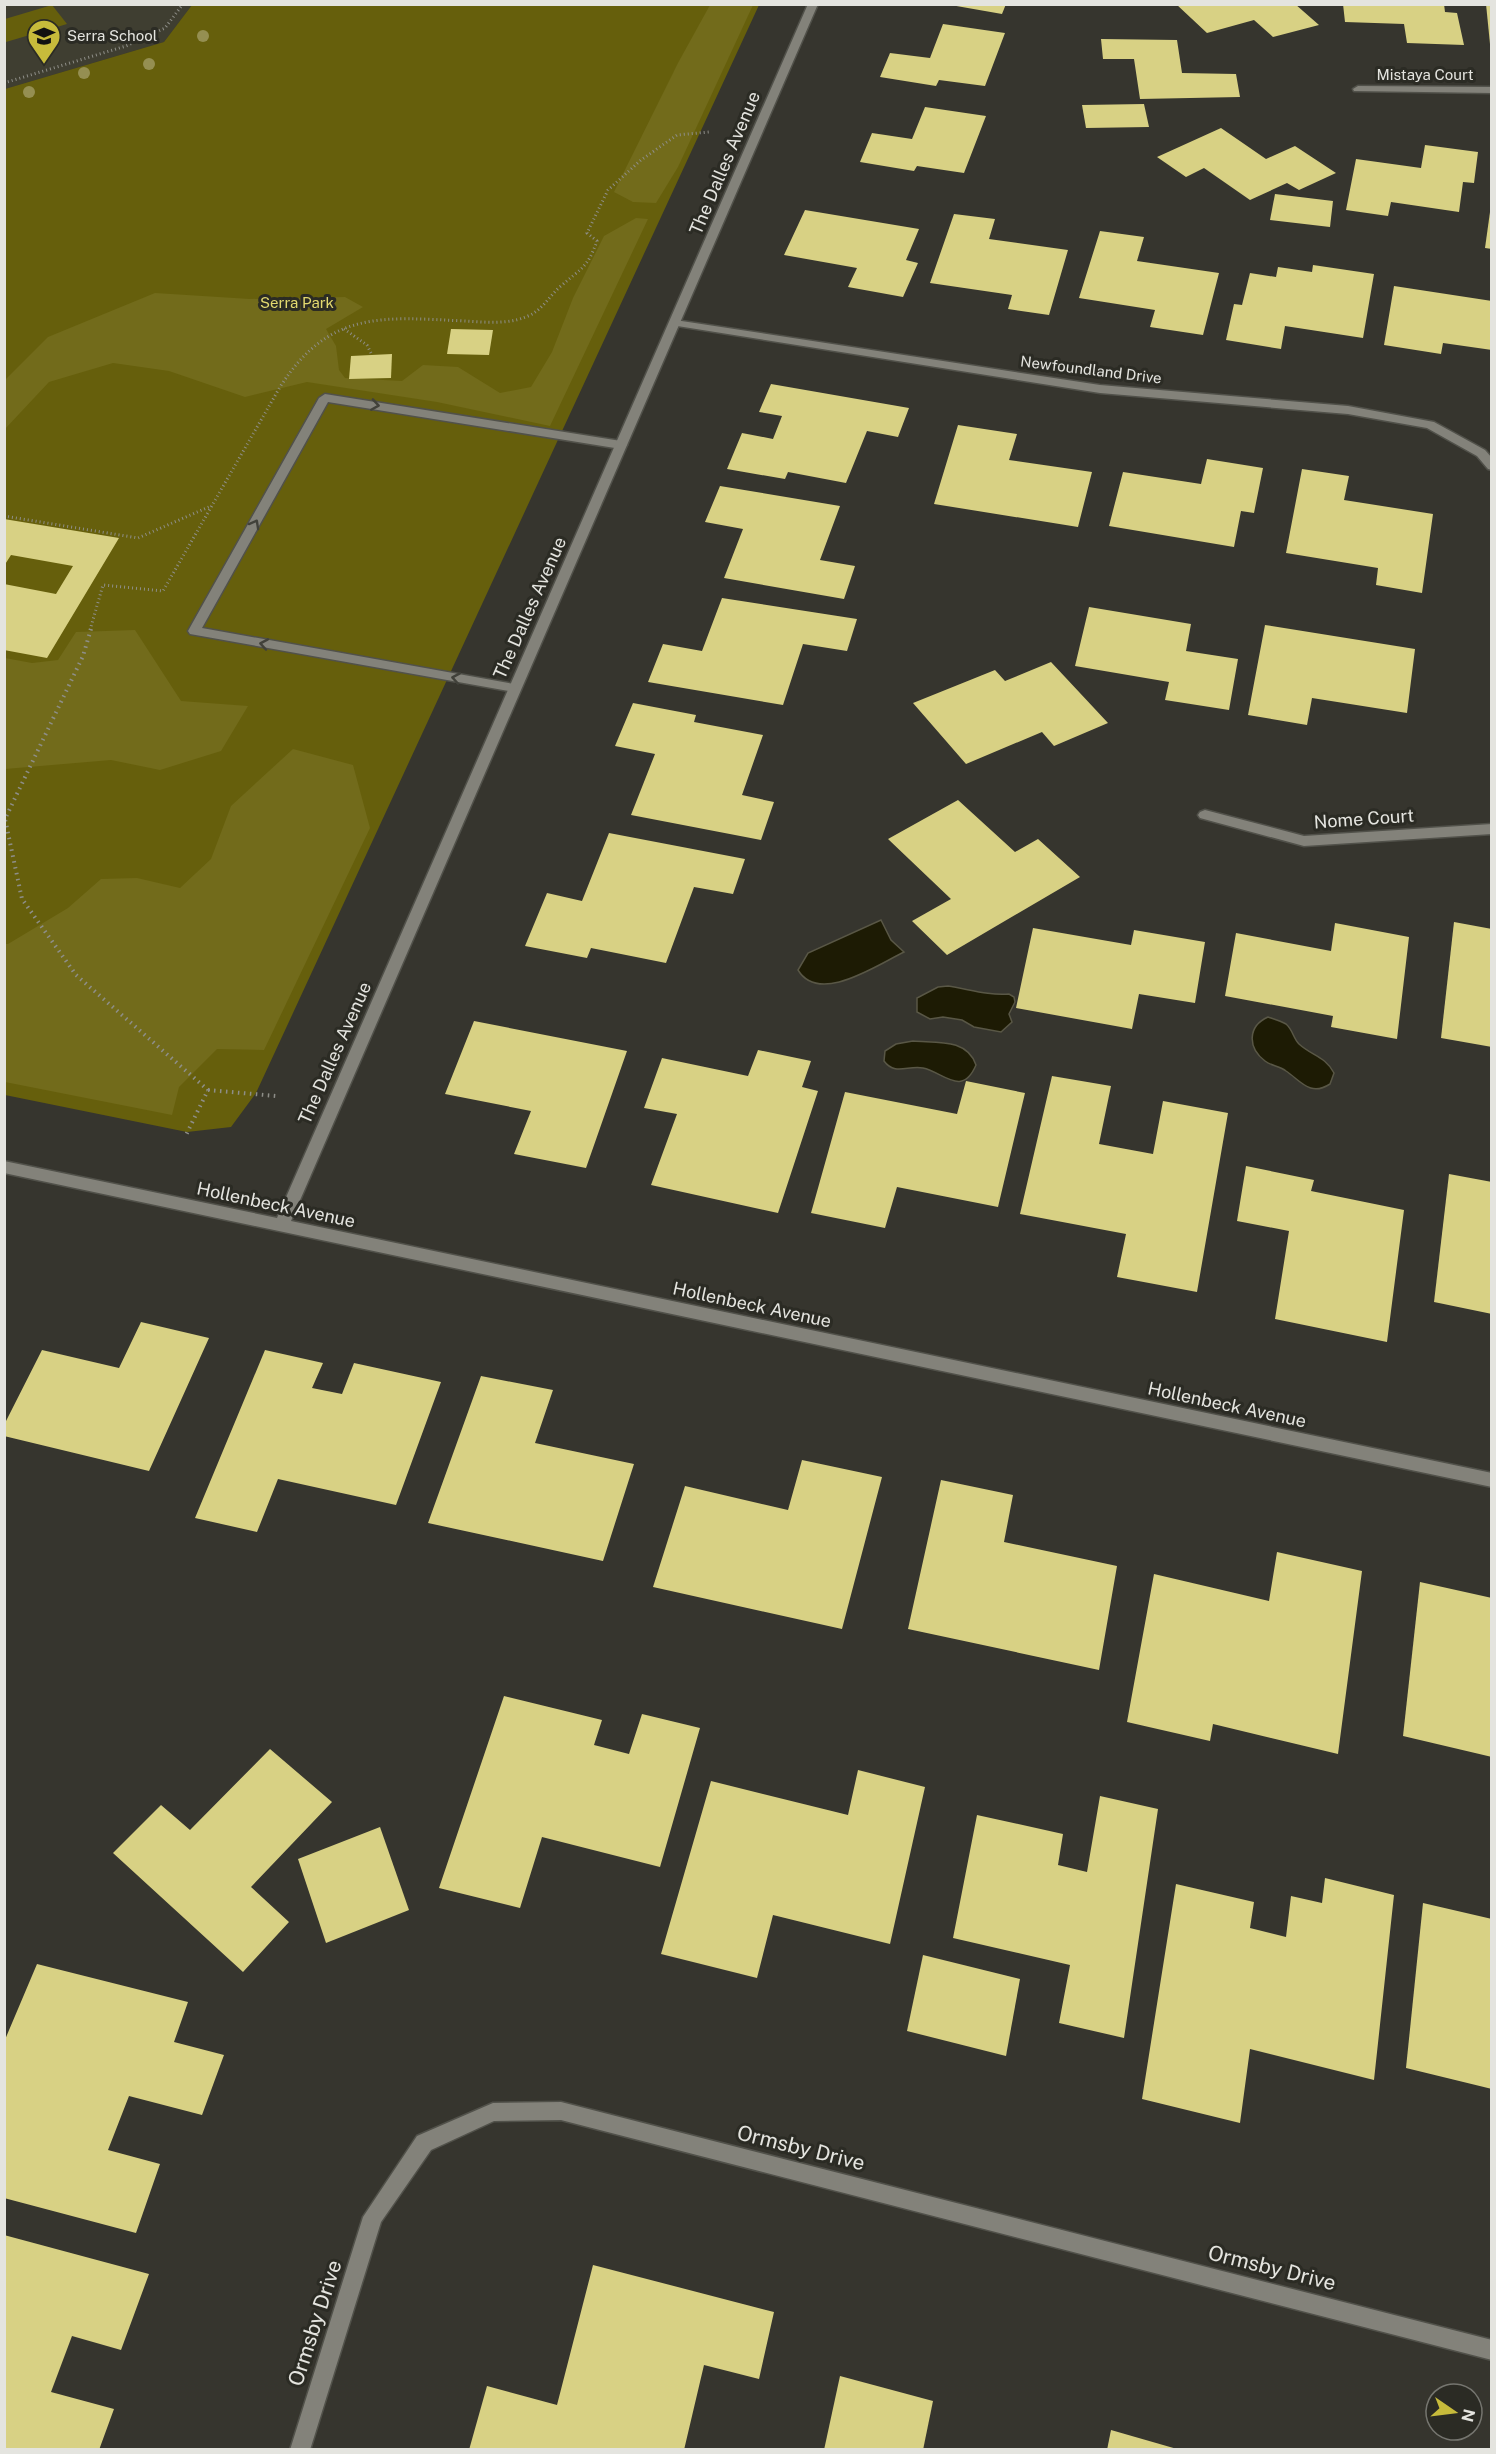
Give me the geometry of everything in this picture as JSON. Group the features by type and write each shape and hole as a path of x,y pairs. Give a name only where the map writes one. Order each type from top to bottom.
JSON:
{"street":[{"name":"The Dalles Avenue","path":"281,1226 813,4"},
{"name":"Mistaya Court","path":"1358,89 1491,90"},
{"name":"Newfoundland Drive","path":"675,323 1100,389 1348,410 1430,425 1481,453 1491,466"},
{"path":"514,688 194,631 326,398 621,445"},
{"name":"Nome Court","path":"1205,815 1304,841 1491,829"},
{"name":"Hollenbeck Avenue","path":"4,1167 1491,1480"},
{"name":"Ormsby Drive","path":"300,2450 374,2217 424,2143 493,2112 561,2111 1491,2350"}],"path":[{"path":"4,83 126,46 165,28 183,4"},
{"path":"343,329 367,345 372,355"},
{"path":"4,516 138,538 212,506"},
{"path":"208,1089 276,1096"}],"shaded area":[{"name":"Serra School","path":"5,5 192,5 164,42 5,89"},
{"path":"881,920 891,940 904,952 864,973 834,983 820,984 807,980 798,970 808,953"},
{"path":"948,986 986,993 1009,994 1014,997 1015,1002 1009,1014 1012,1022 1001,1032 974,1027 962,1020 943,1017 930,1019 917,1012 917,998 938,987"},
{"path":"1268,1017 1286,1024 1299,1044 1327,1063 1334,1073 1330,1084 1317,1089 1306,1086 1284,1069 1267,1063 1259,1055 1252,1037 1261,1021"},
{"path":"913,1041 941,1042 958,1046 972,1056 976,1065 971,1075 958,1082 923,1068 893,1068 884,1061 885,1051 896,1044"}],"green space":[{"path":"52,5 67,24 6,42 5,19"},
{"name":"Serra Park","path":"192,5 759,5 256,1093 231,1127 187,1132 5,1095 5,89 164,42"},
{"path":"710,5 753,5 678,167 656,203 633,202 614,192 678,63"},
{"path":"636,218 648,219 550,426 437,402 307,382 245,397 169,371 113,363 49,382 5,429 5,380 48,337 155,293 250,299 345,297 363,307 326,329 336,346 339,370 345,378 402,381 423,365 458,367 500,393 531,387 552,352 573,298 604,236"},
{"path":"135,630 181,701 248,706 221,751 160,770 111,760 5,769 5,658 32,663 58,660 76,632"},
{"path":"293,749 353,765 370,828 264,1050 217,1049 179,1087 172,1115 5,1082 5,944 68,908 101,879 137,878 180,888 211,859 231,806"}],"building":[{"path":"945,4 1006,4 1002,14"},
{"path":"1176,4 1295,4 1319,25 1273,37 1254,20 1207,33"},
{"path":"1343,4 1444,4 1445,12 1457,13 1464,45 1407,43 1404,24 1345,22"},
{"path":"1486,4 1492,4 1492,43 1490,44"},
{"path":"943,24 1005,33 985,86 939,80 936,86 880,77 890,53 930,58"},
{"path":"1101,39 1177,40 1182,73 1236,74 1240,97 1140,99 1134,59 1103,59"},
{"path":"1144,104 1149,127 1086,128 1082,105"},
{"path":"925,107 986,116 964,173 917,166 914,171 860,162 872,133 912,139"},
{"path":"1221,128 1266,159 1295,146 1336,173 1299,190 1287,183 1250,200 1204,168 1186,177 1157,157"},
{"path":"1425,145 1478,152 1474,183 1463,182 1459,212 1391,202 1388,216 1346,210 1356,159 1421,168"},
{"path":"1275,194 1333,201 1330,227 1270,220"},
{"path":"805,210 919,229 906,260 918,263 903,297 848,287 857,268 784,255"},
{"path":"1490,212 1492,212 1492,249 1485,248"},
{"path":"954,214 995,219 989,239 1068,250 1049,315 1008,309 1012,295 930,283"},
{"path":"1100,231 1144,237 1137,261 1219,273 1203,335 1150,327 1155,310 1079,298"},
{"path":"1313,265 1374,274 1363,338 1285,326 1281,349 1226,340 1234,304 1242,305 1250,273 1276,277 1278,267 1312,272"},
{"path":"1394,286 1492,301 1492,350 1443,343 1441,354 1384,345"},
{"path":"451,329 493,330 489,355 447,354"},
{"path":"392,354 391,378 349,379 351,356"},
{"path":"771,384 909,408 898,437 867,431 846,483 788,472 785,479 727,469 742,433 773,439 782,416 759,412"},
{"path":"958,425 1017,434 1009,460 1092,472 1078,527 934,504"},
{"path":"1207,459 1263,468 1254,513 1241,511 1234,547 1109,526 1123,472 1201,484"},
{"path":"1302,469 1349,476 1344,500 1433,514 1422,593 1376,585 1378,568 1286,553"},
{"path":"720,486 840,506 820,560 855,566 844,599 724,578 743,529 705,522"},
{"path":"4,519 119,538 47,658 4,650 4,584 56,594 73,566 11,555 4,566"},
{"path":"722,598 857,619 847,651 803,644 783,705 648,682 663,644 702,651"},
{"path":"1089,607 1191,624 1186,651 1238,659 1229,710 1165,700 1169,682 1075,666"},
{"path":"1265,625 1415,649 1407,713 1312,698 1307,725 1248,715"},
{"path":"1051,662 1108,723 1054,746 1042,732 966,764 913,703 995,670 1005,681"},
{"path":"633,703 696,715 694,722 763,735 742,795 774,802 761,840 631,815 655,754 615,746"},
{"path":"958,800 1015,852 1038,839 1080,877 947,955 912,921 951,899 888,839"},
{"path":"609,833 745,859 733,894 694,887 666,963 591,948 587,958 525,946 547,893 582,901"},
{"path":"1454,922 1492,929 1492,1047 1441,1038"},
{"path":"1335,923 1409,937 1397,1039 1331,1027 1333,1016 1225,996 1236,933 1331,951"},
{"path":"1033,928 1131,945 1134,930 1205,942 1195,1003 1139,994 1132,1029 1016,1008"},
{"path":"474,1021 627,1051 586,1168 514,1154 531,1111 445,1094"},
{"path":"758,1050 811,1061 802,1087 818,1091 778,1213 651,1185 677,1114 644,1108 662,1058 748,1076"},
{"path":"1052,1076 1111,1086 1099,1144 1153,1154 1163,1101 1228,1113 1197,1292 1117,1277 1126,1234 1020,1214"},
{"path":"966,1081 1025,1093 998,1207 897,1187 885,1228 811,1213 845,1092 957,1114"},
{"path":"1246,1166 1314,1180 1311,1191 1404,1210 1387,1342 1275,1319 1289,1231 1237,1221"},
{"path":"1449,1174 1492,1182 1492,1314 1434,1302"},
{"path":"141,1322 209,1338 149,1471 4,1436 4,1425 42,1350 119,1368"},
{"path":"265,1350 323,1363 312,1388 342,1394 354,1363 441,1382 396,1505 278,1479 257,1532 195,1518"},
{"path":"481,1376 553,1390 535,1443 634,1464 603,1561 428,1523"},
{"path":"802,1460 882,1477 842,1629 653,1587 685,1486 788,1510"},
{"path":"941,1480 1013,1495 1004,1542 1117,1566 1099,1670 908,1629"},
{"path":"1277,1552 1362,1571 1338,1754 1213,1724 1210,1741 1127,1722 1154,1574 1269,1601"},
{"path":"1420,1582 1492,1598 1492,1757 1403,1736"},
{"path":"504,1696 602,1720 594,1745 629,1754 642,1714 700,1728 660,1867 542,1837 520,1908 439,1888"},
{"path":"270,1749 332,1802 251,1887 289,1922 243,1972 113,1853 161,1805 190,1830"},
{"path":"858,1770 925,1787 890,1944 773,1915 757,1978 661,1954 711,1781 848,1815"},
{"path":"1100,1796 1158,1809 1124,2038 1059,2023 1070,1965 953,1938 977,1815 1063,1834 1058,1865 1087,1872"},
{"path":"380,1827 409,1910 326,1943 298,1859"},
{"path":"1325,1878 1394,1895 1374,2080 1250,2049 1240,2123 1142,2099 1176,1884 1254,1902 1250,1928 1286,1937 1291,1896 1322,1903"},
{"path":"1423,1903 1492,1919 1492,2089 1406,2068"},
{"path":"923,1955 1020,1979 1006,2056 907,2031"},
{"path":"37,1964 188,2002 174,2042 224,2055 202,2115 129,2096 108,2150 160,2164 136,2233 4,2198 4,2042"},
{"path":"4,2235 149,2274 121,2350 72,2336 51,2392 114,2409 99,2450 4,2450"},
{"path":"593,2265 774,2312 759,2379 704,2365 684,2450 469,2450 487,2386 557,2405"},
{"path":"840,2376 933,2401 923,2450 824,2450"},
{"path":"1111,2430 1177,2449 1177,2450 1107,2450"}],"place":[{"name":"Serra School","path":"44,65"}]}
